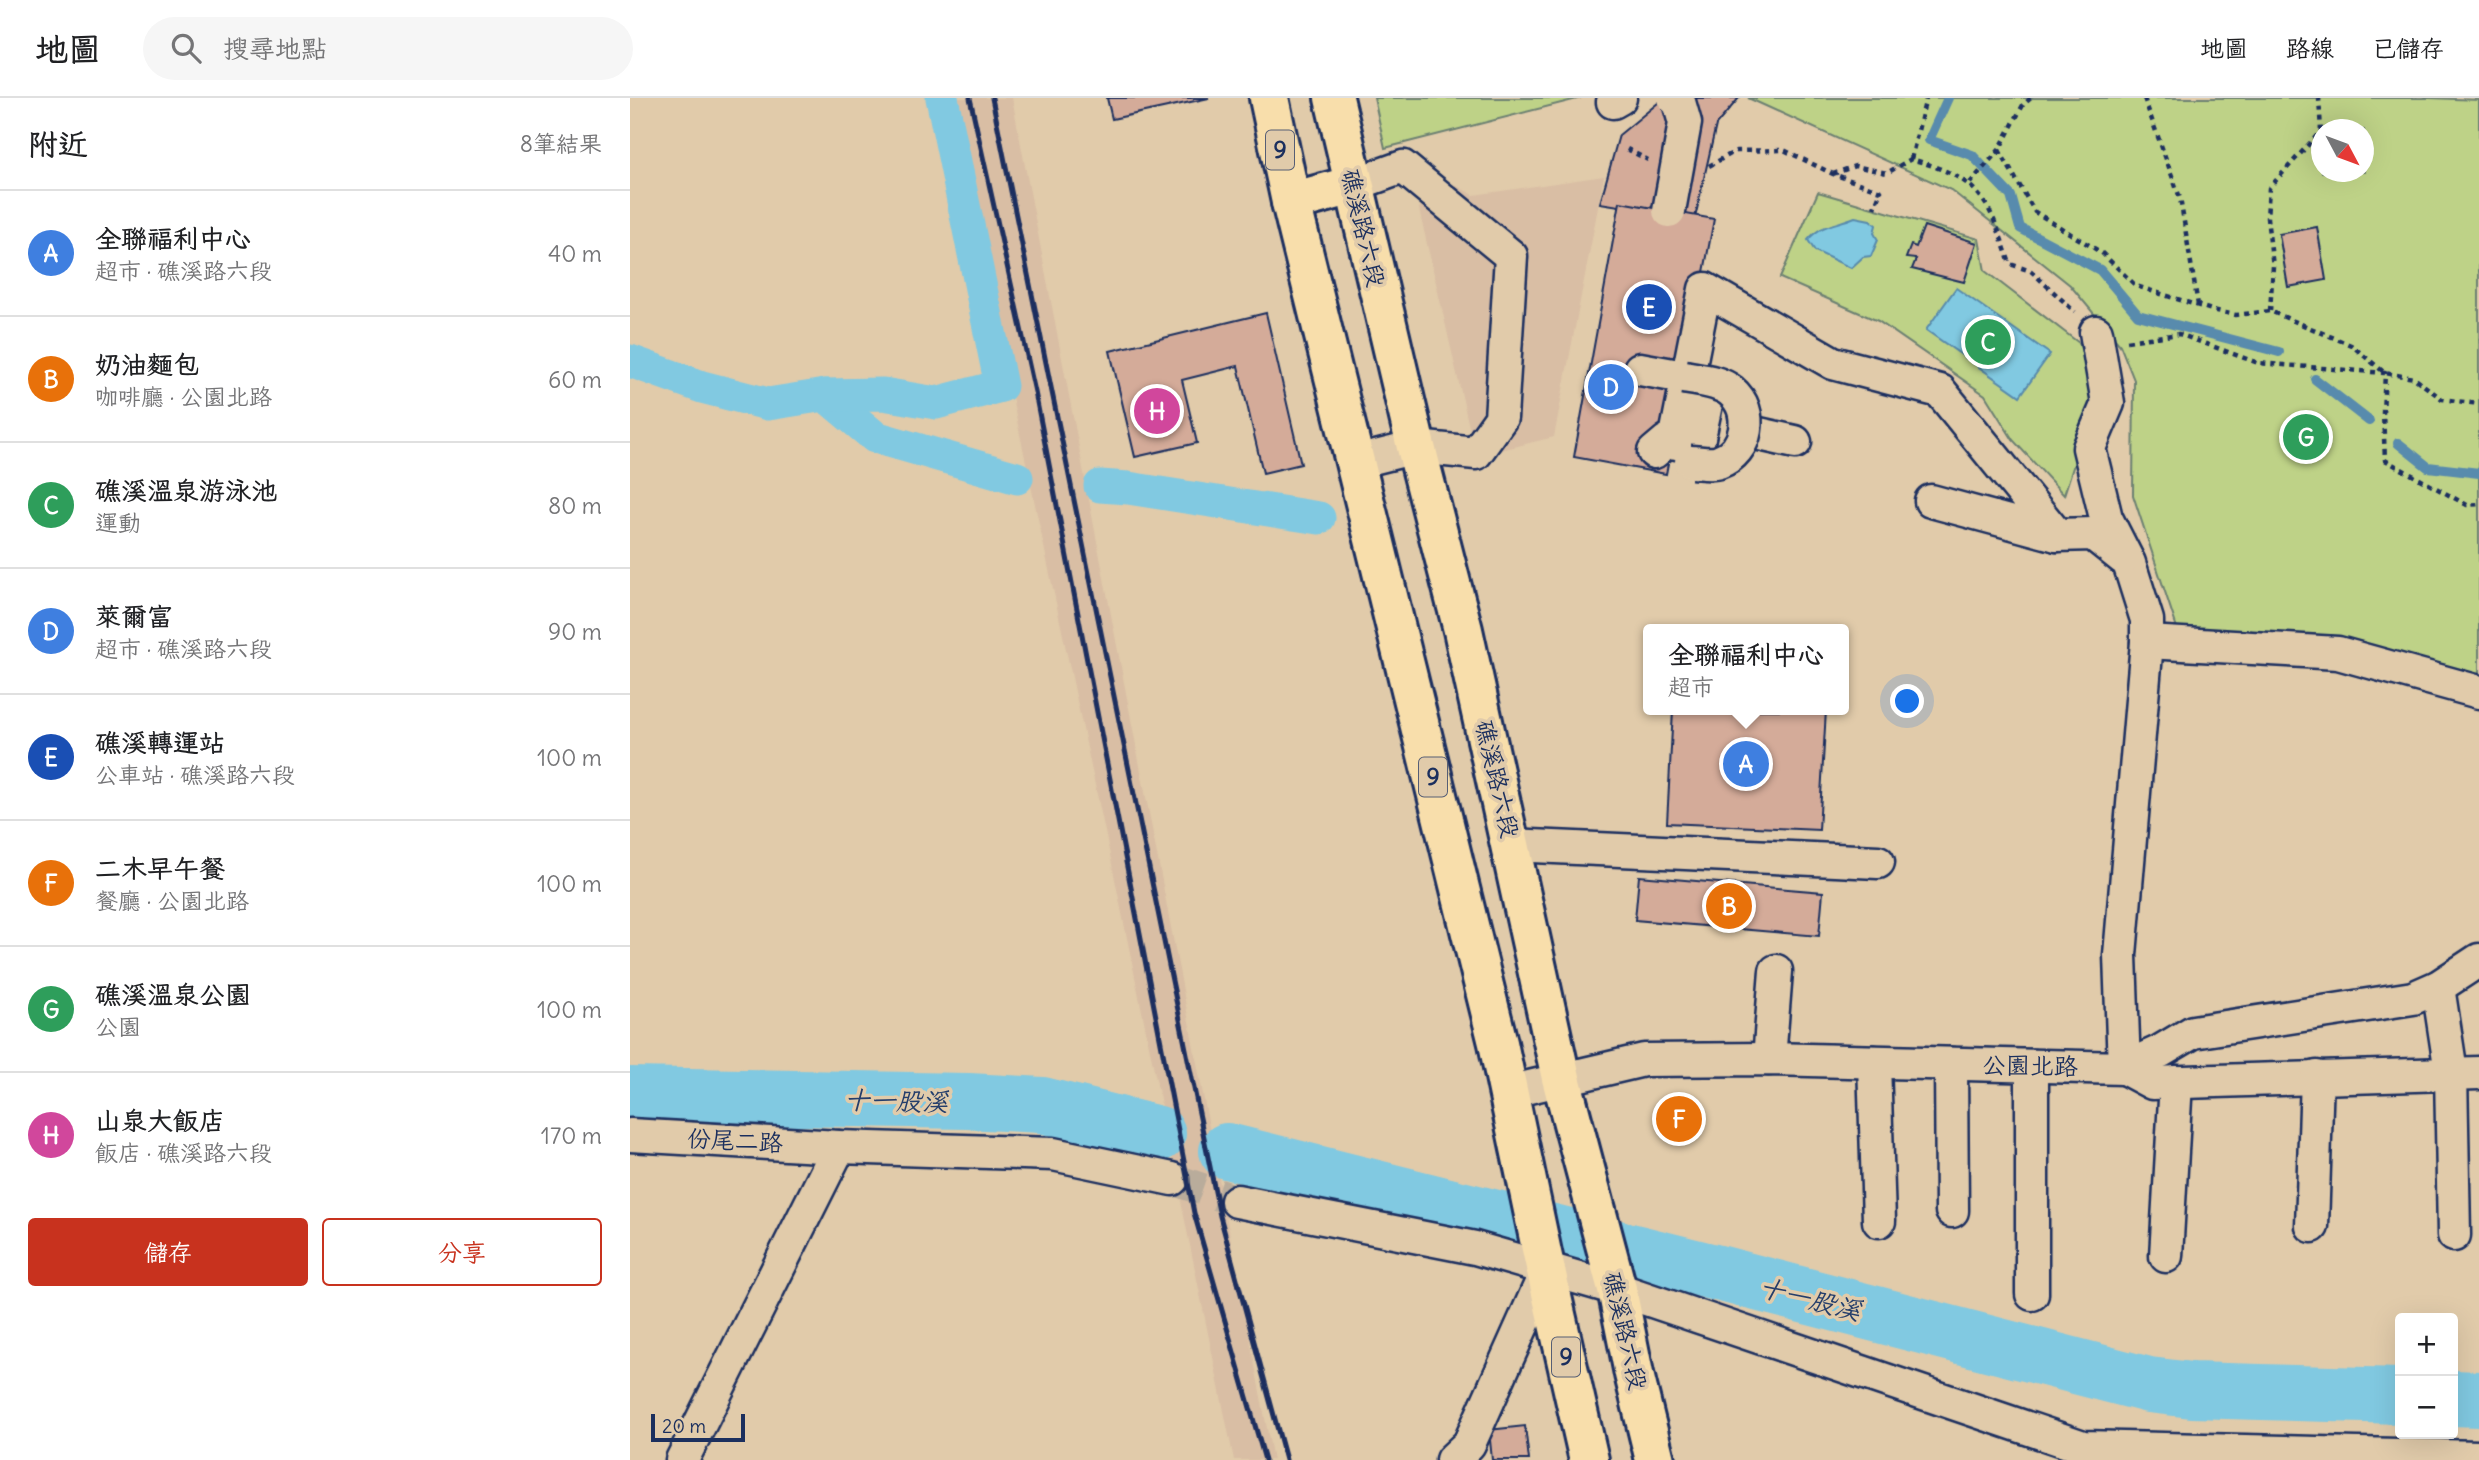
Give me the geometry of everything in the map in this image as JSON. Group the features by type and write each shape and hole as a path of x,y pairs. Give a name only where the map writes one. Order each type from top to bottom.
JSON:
{"main road":[{"name":"9","path":"1269,98 1291,202 1499,1043 1544,1262 1589,1460"},
{"name":"礁溪路六段","path":"1334,98 1416,447 1463,630 1561,1078 1615,1281 1655,1460"},
{"path":"1291,202 1353,185"}],"street":[{"path":"1669,211 1685,123 1679,102 1674,98"},
{"path":"1353,185 1403,167 1511,256 1501,418 1476,453 1416,447 1356,462"},
{"path":"1640,369 1684,377 1712,383 1730,390 1742,405 1746,431 1737,450 1718,463 1677,445 1704,289 1833,363 1940,391 2057,535"},
{"path":"2096,332 2108,403 2089,448 2106,518 2129,563 2147,620 2120,955 2124,1068 2152,1083 2465,1073"},
{"path":"1746,431 1795,442"},
{"path":"1931,501 2057,535 2093,534 2129,563"},
{"path":"2147,642 2337,653 2479,692"},
{"path":"1511,845 1878,862"},
{"name":"公園北路","path":"1508,1092 1644,1060 1769,1059 2124,1068 2193,1032 2413,998 2438,987 2479,960"},
{"path":"1769,1059 1776,971"},
{"path":"2438,987 2465,1073 2454,1235"},
{"path":"1874,1062 1879,1221"},
{"path":"1951,1064 1952,1211"},
{"path":"2032,1066 2032,1294"},
{"path":"2312,1226 2317,1077"},
{"path":"2166,1256 2175,1082"},
{"name":"份尾二路","path":"630,1135 839,1147 1053,1154 1172,1179"},
{"path":"682,1460 839,1147"},
{"path":"1237,1201 1544,1262 1615,1281 2083,1447 2479,1457"},
{"path":"1452,1460 1469,1444 1544,1262"}],"path":[{"path":"1833,174 1855,166 1887,173 1911,159 1926,98"},
{"path":"1970,183 1999,150 2023,105 2024,98"},
{"path":"2023,105 2031,98"},
{"path":"2144,98 2180,198 2198,306"},
{"path":"2270,311 2273,265 2267,218 2269,188 2321,131 2319,98"},
{"path":"1627,149 1650,161"},
{"path":"1706,167 1736,151 1784,150 1833,174 1881,191 1874,208"},
{"path":"1999,150 2035,212 2102,253 2136,286 2236,315 2270,311 2351,345 2385,373"},
{"path":"1911,159 1942,168 1970,183 1994,216 2010,264 2031,271 2096,332 2129,341 2179,334 2258,363 2385,373 2414,378 2442,399 2479,404"},
{"path":"2385,373 2385,460 2466,505 2479,504"}],"shaded area":[{"path":"948,98 1012,98 1273,1460 1234,1460 1110,855"},
{"path":"1432,173 1474,195 1604,176 1554,437 1464,459 1470,431 1419,209"}],"green space":[{"path":"1374,98 1581,98 1385,148"},
{"path":"1748,98 2479,100 2479,680 2180,637 2133,495 2134,380 2120,345 2070,285 1951,190"},
{"path":"1818,192 1979,239 1985,271 2079,343 2096,396 2064,495 2013,440 1985,395 1878,321 1780,278"}],"water":[{"path":"1855,217 1870,220 1876,225 1874,233 1878,240 1871,256 1863,257 1851,268 1815,251 1808,240 1813,235 1824,228"},
{"path":"1956,288 2050,354 2020,396 1926,330"}],"building":[{"path":"1107,98 1209,98 1112,119"},
{"path":"1664,98 1739,98 1716,125 1695,218 1600,203 1619,135"},
{"path":"1620,202 1714,219 1666,474 1574,457"},
{"path":"1924,226 1977,243 1964,282 1912,269 1916,259 1906,258 1911,245 1916,247"},
{"path":"2317,227 2326,280 2288,287 2279,234"},
{"path":"1266,313 1301,464 1263,473 1238,366 1182,380 1197,443 1135,457 1110,351"},
{"path":"1673,715 1826,715 1819,830 1667,823"},
{"path":"1639,876 1823,892 1819,936 1635,920"},
{"path":"1525,1426 1529,1460 1492,1460 1489,1430"}],"waterway":[{"path":"825,395 883,394 936,403 1001,386 942,98"},
{"path":"1948,98 1929,140 1972,155 2011,196 2020,228 2100,270 2138,315 2279,352"},
{"path":"630,361 702,387 768,404 825,395 875,437 1017,478"},
{"path":"2315,379 2369,421"},
{"path":"2398,443 2428,467 2479,473"},
{"path":"1100,486 1319,518"},
{"name":"十一股溪","path":"630,1095 968,1101 1042,1105 1158,1134"},
{"name":"十一股溪","path":"1227,1151 1722,1274 2149,1385 2192,1390 2395,1396"},
{"name":"十一股溪","path":"2458,1398 2479,1399"}],"tunnel":[{"path":"1172,1179 1237,1201"}],"railway":[{"path":"970,98 1035,392 1194,1213 1265,1460"},
{"path":"992,98 1220,1216 1286,1460"}],"place":[{"name":"礁溪轉運站","path":"1649,307"},
{"name":"礁溪溫泉游泳池","path":"1988,342"},
{"name":"萊爾富","path":"1611,387"},
{"name":"山泉大飯店","path":"1157,411"},
{"name":"礁溪溫泉公園","path":"2306,437"},
{"name":"全聯福利中心","path":"1746,764"},
{"name":"奶油麵包","path":"1729,906"},
{"name":"二木早午餐","path":"1679,1119"}]}
